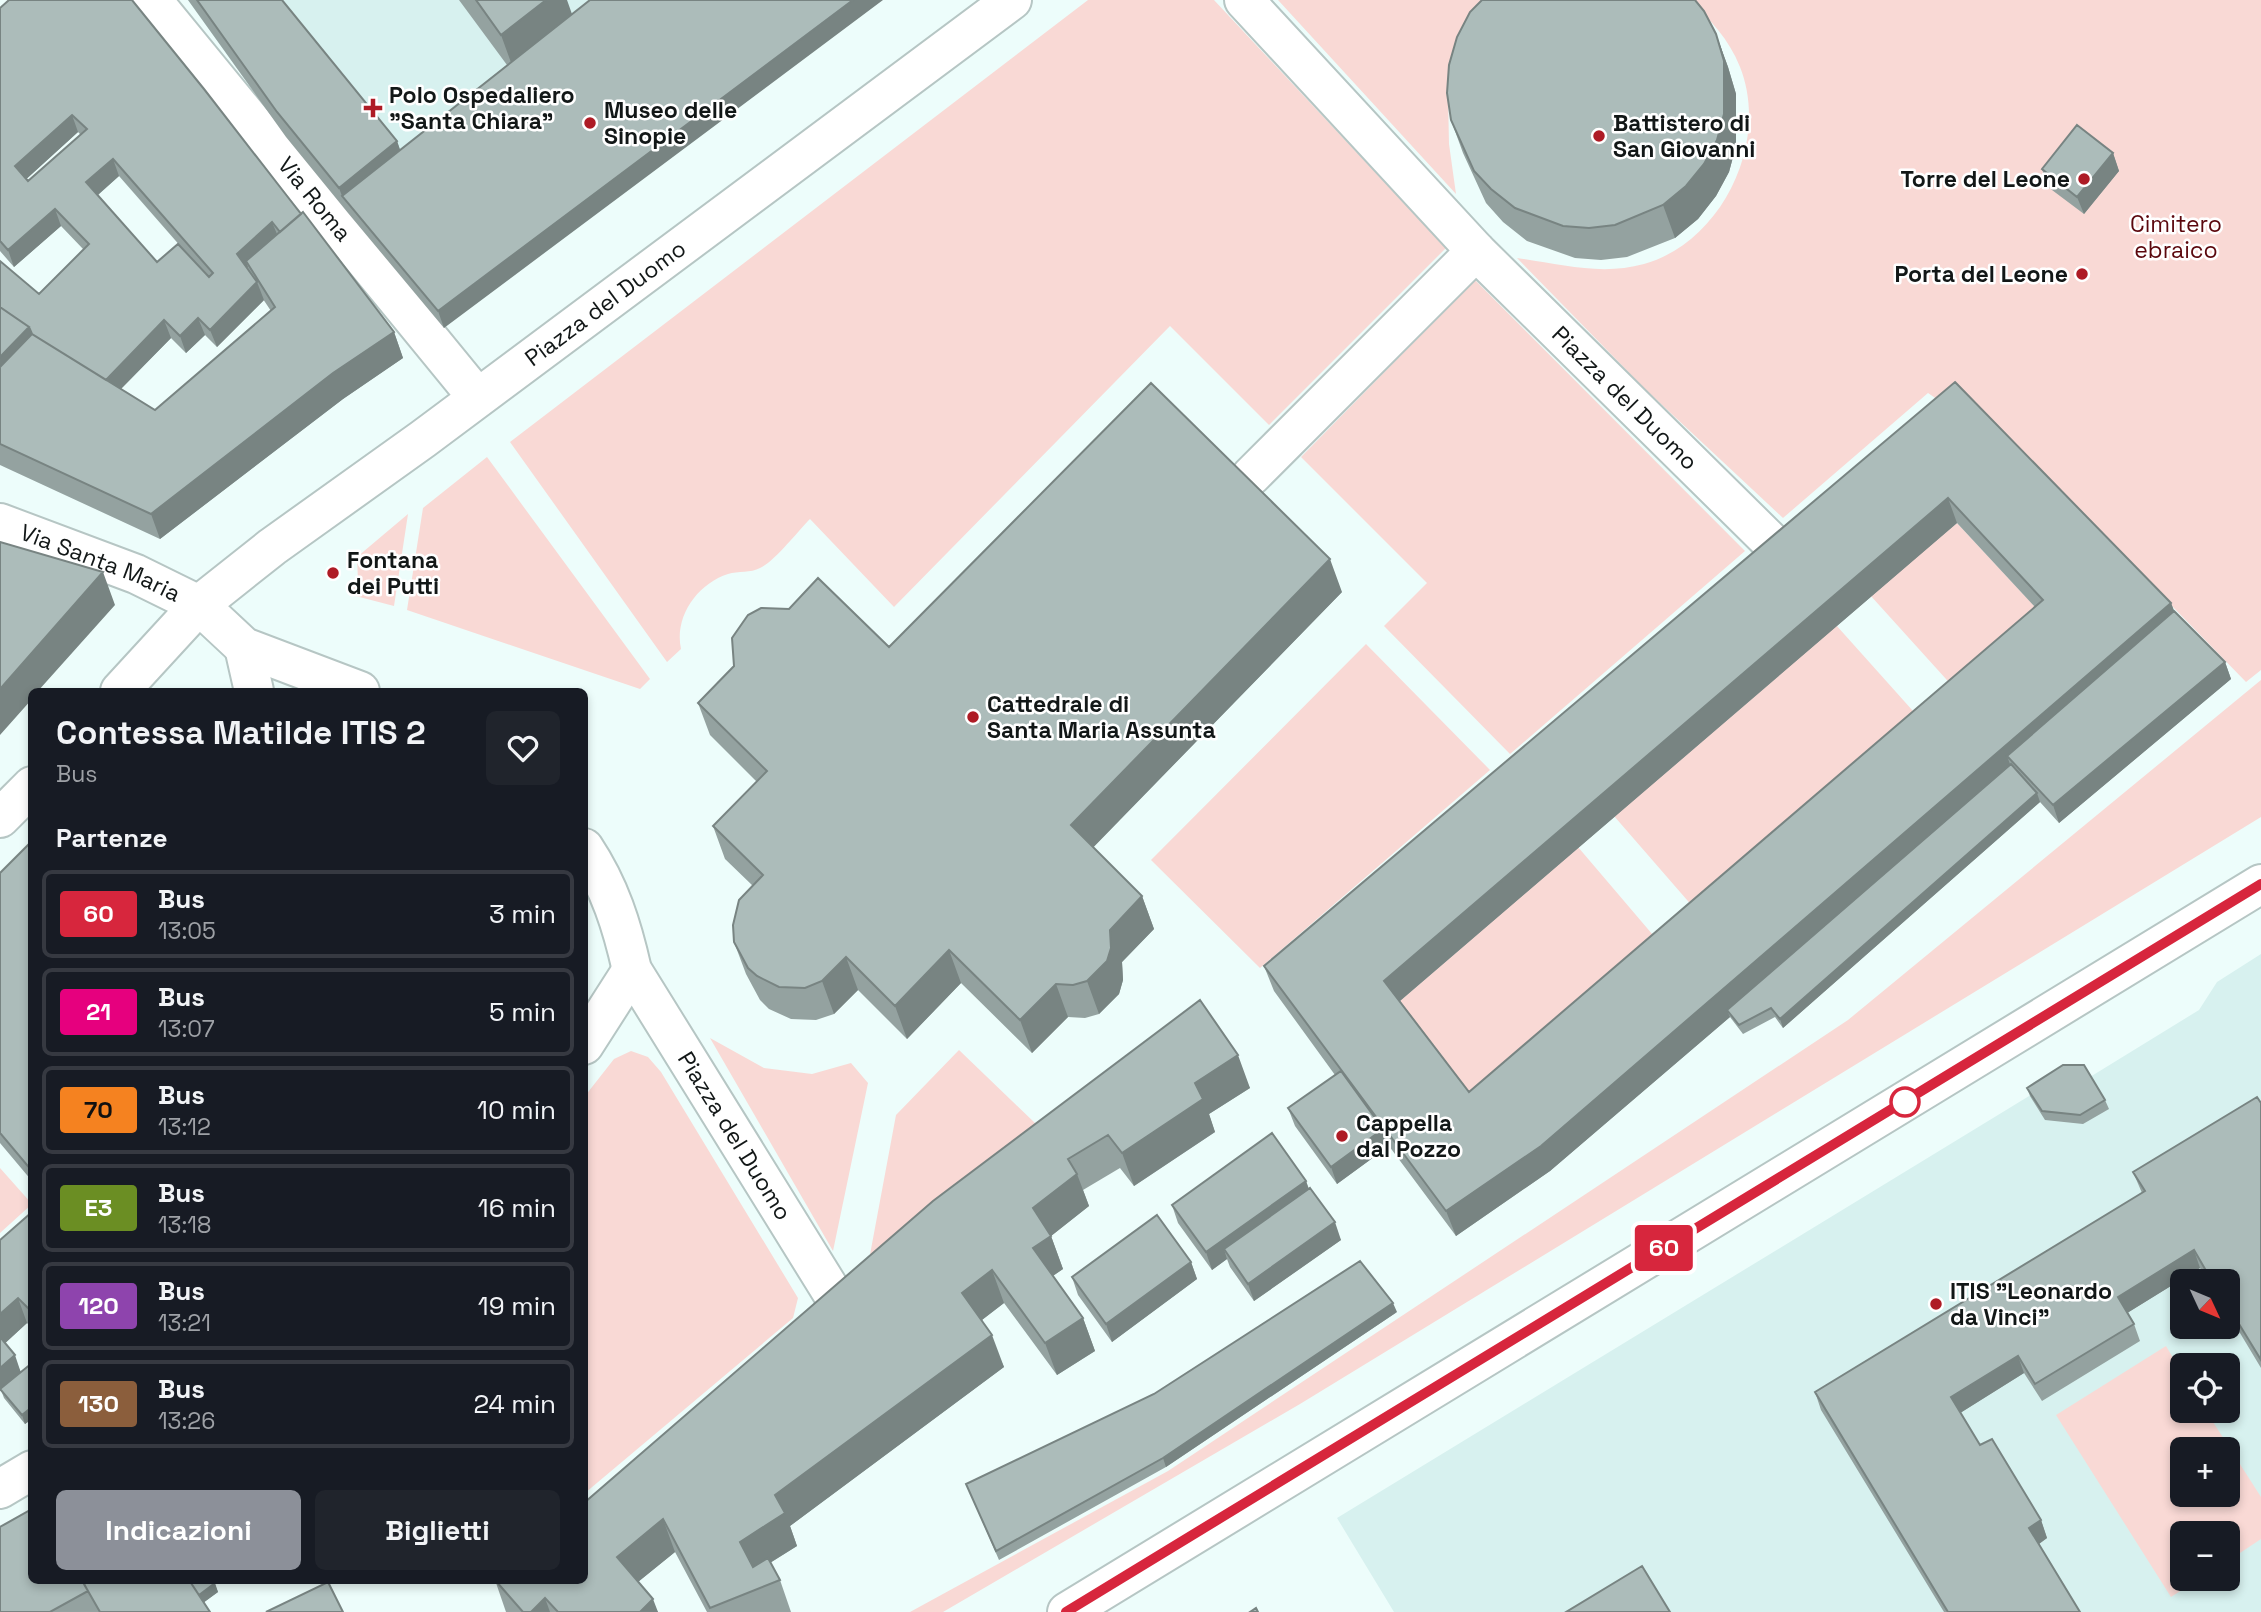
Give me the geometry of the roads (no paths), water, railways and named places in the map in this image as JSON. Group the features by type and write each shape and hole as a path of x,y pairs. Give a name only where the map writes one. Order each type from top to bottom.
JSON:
{"street":[{"name":"Via Roma","path":"152,0 477,397"},
{"name":"Piazza del Duomo","path":"123,688 199,605 272,547 1012,0"},
{"name":"Piazza del Duomo","path":"1244,0 1476,251 1775,546"},
{"path":"1251,476 1476,251"},
{"name":"Via Santa Maria","path":"0,523 136,574 199,605"},
{"path":"199,605 244,647 352,688"},
{"path":"244,647 253,688"},
{"path":"0,818 28,790"},
{"name":"Piazza del Duomo","path":"588,854 621,918 632,970 839,1304"},
{"path":"1067,1612 2261,884"},
{"path":"588,1039 632,970"},
{"path":"0,1489 28,1472"}],"place":[{"name":"Polo Ospedaliero \"Santa Chiara\"","path":"373,108"},
{"name":"Museo delle Sinopie","path":"590,123"},
{"name":"Battistero di San Giovanni","path":"1599,136"},
{"name":"Torre del Leone","path":"2084,179"},
{"name":"Porta del Leone","path":"2082,274"},
{"name":"Fontana dei Putti","path":"333,573"},
{"name":"Cattedrale di Santa Maria Assunta","path":"973,717"},
{"name":"Cappella dal Pozzo","path":"1342,1136"},
{"name":"ITIS \"Leonardo da Vinci\"","path":"1936,1304"}],"park label":[{"name":"Cimitero ebraico","path":"2176,237"}]}
